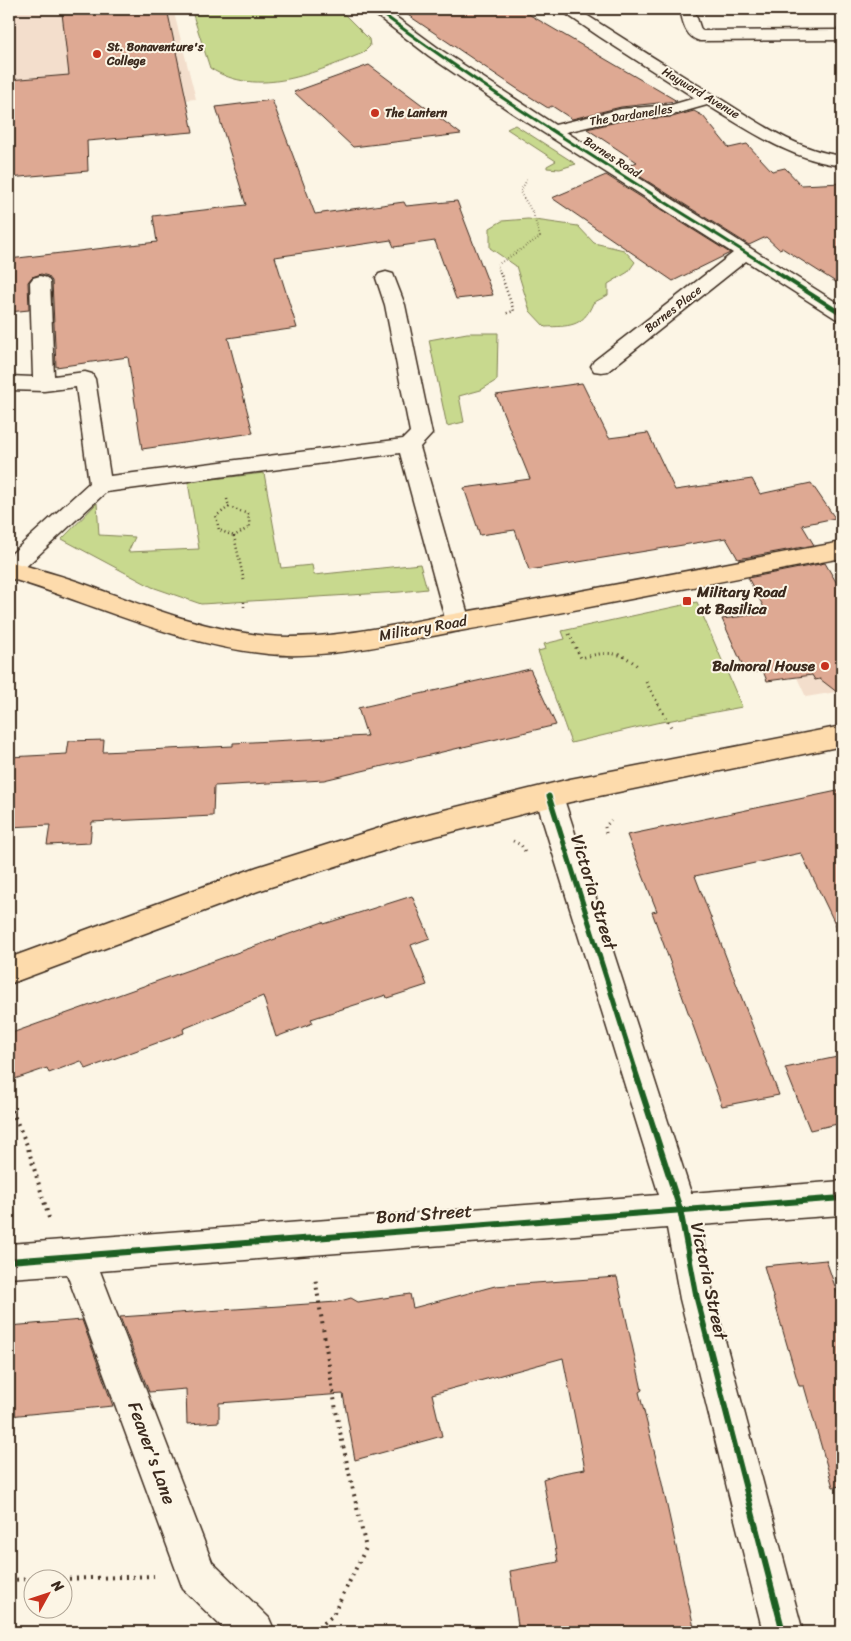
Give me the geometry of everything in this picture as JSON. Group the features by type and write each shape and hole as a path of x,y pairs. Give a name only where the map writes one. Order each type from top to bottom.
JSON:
{"main road":[{"name":"Military Road","path":"9,570 67,587 159,620 207,634 268,645 328,644 575,602 704,575 842,550"},
{"path":"9,971 266,876 408,831 549,796 701,762 842,736"}],"street":[{"name":"Barnes Road","path":"376,9 435,53 842,314"},
{"name":"Hayward Avenue","path":"567,9 709,99 778,140 812,155 842,160"},
{"path":"687,9 694,32 700,36 842,35"},
{"name":"The Dardanelles","path":"553,130 621,114 672,110 709,99"},
{"name":"Barnes Place","path":"600,366 745,253"},
{"path":"9,570 100,485 410,445 421,434 395,304 386,278"},
{"path":"40,282 44,384"},
{"path":"9,383 44,384 85,380 100,485"},
{"path":"410,445 458,622"},
{"name":"Victoria Street","path":"549,796 680,1209 697,1299 783,1632"},
{"name":"Bond Street","path":"9,1261 842,1198"},
{"name":"Feaver's Lane","path":"77,1255 197,1575 255,1632"}],"path":[{"path":"504,314 514,311 497,264 540,237 532,207 520,192 528,178"},
{"path":"222,470 229,507"},
{"path":"229,507 216,516 219,530 234,536"},
{"path":"229,507 248,514 250,527 234,536"},
{"path":"234,536 244,581"},
{"path":"244,602 244,608"},
{"path":"573,641 581,658 603,652 622,653 630,657 640,668"},
{"path":"646,682 671,727"},
{"path":"606,833 604,827 611,820"},
{"path":"512,840 521,845 526,853"},
{"path":"9,1104 27,1145 49,1218"},
{"path":"308,1237 338,1423 366,1548 333,1615 314,1632"},
{"path":"72,1579 197,1575"},
{"path":"9,1580 22,1579"}],"shaded area":[{"name":"St. Bonaventure's College","path":"9,9 173,9 196,99 89,107 88,149 9,155"},
{"path":"842,630 842,691 806,697 780,641"}],"green space":[{"path":"204,9 339,9 369,39 370,46 363,53 326,68 287,79 267,82 228,77 210,68 193,15"},
{"path":"515,125 576,164 560,169 547,168 547,166 556,161 507,129"},
{"path":"528,219 578,226 594,243 624,250 635,262 628,272 608,284 608,295 593,303 585,317 568,326 545,327 530,311 516,266 490,248 490,228 502,221"},
{"path":"467,333 498,333 497,380 481,390 459,396 464,422 447,426 429,340"},
{"path":"264,473 281,568 312,565 314,575 420,564 427,589 201,604 152,587 62,539 97,503 99,535 135,537 128,552 199,549 188,482"},
{"path":"697,602 742,707 656,723 571,743 538,651 546,649 544,644 565,639 562,631"}],"building":[{"name":"St. Bonaventure's College","path":"111,9 167,9 193,132 87,141 88,171 9,178 9,80 69,75 62,13"},
{"path":"399,9 525,9 530,15 677,101 621,107 572,119 552,106 548,108 516,88"},
{"name":"The Lantern","path":"369,65 461,134 353,147 294,92"},
{"path":"272,100 315,214 404,202 406,206 457,201 493,295 456,299 435,241 394,247 391,240 275,257 297,328 228,338 253,433 142,449 128,357 56,367 52,281 48,276 41,274 32,277 28,282 29,310 9,312 9,259 157,242 153,216 246,205 216,107"},
{"path":"694,111 703,116 729,148 747,144 772,171 785,168 801,185 842,183 842,286 782,248 779,249 766,237 749,245 625,167 637,162 587,129 621,121 672,117"},
{"path":"606,175 730,253 673,281 552,198"},
{"path":"582,383 609,438 648,433 675,490 752,479 760,494 811,483 835,518 802,525 814,545 738,559 726,538 529,570 515,530 480,535 464,488 530,479 496,395"},
{"path":"825,563 842,592 842,696 820,679 815,680 812,675 767,681 763,671 746,673 722,619 767,613 748,578"},
{"path":"530,669 556,725 324,780 214,786 213,816 92,822 90,843 47,845 50,825 9,827 9,757 67,754 69,741 104,740 103,752 233,746 233,743 367,736 358,708"},
{"path":"842,790 842,938 801,853 695,876 779,1095 722,1106 652,912 657,911 627,835"},
{"path":"412,896 430,938 411,945 427,985 387,998 386,995 311,1019 313,1023 276,1037 263,996 183,1029 184,1033 86,1069 81,1061 49,1073 47,1068 9,1081 9,1034 323,922 324,924"},
{"path":"842,1056 842,1123 810,1130 785,1068"},
{"path":"826,1260 842,1307 842,1486 833,1487 804,1386 799,1386 764,1266"},
{"path":"617,1277 642,1390 639,1392 659,1470 695,1632 519,1632 510,1571 558,1562 543,1479 557,1474 585,1469 563,1358 432,1394 442,1436 355,1460 343,1394 219,1403 219,1422 187,1424 186,1389 149,1392 120,1317 337,1302 351,1298 358,1302 410,1294 413,1308 495,1286"},
{"path":"82,1320 113,1406 9,1416 9,1326"}],"cycle path":[{"path":"376,9 435,53 520,110 842,314"},
{"path":"549,796 680,1209 697,1299 783,1632"},
{"path":"9,1261 842,1198"}],"place":[{"name":"St. Bonaventure's College","path":"97,54"},
{"name":"The Lantern","path":"375,113"},
{"name":"Military Road at Basilica","path":"687,601"},
{"name":"Balmoral House","path":"825,666"}]}
